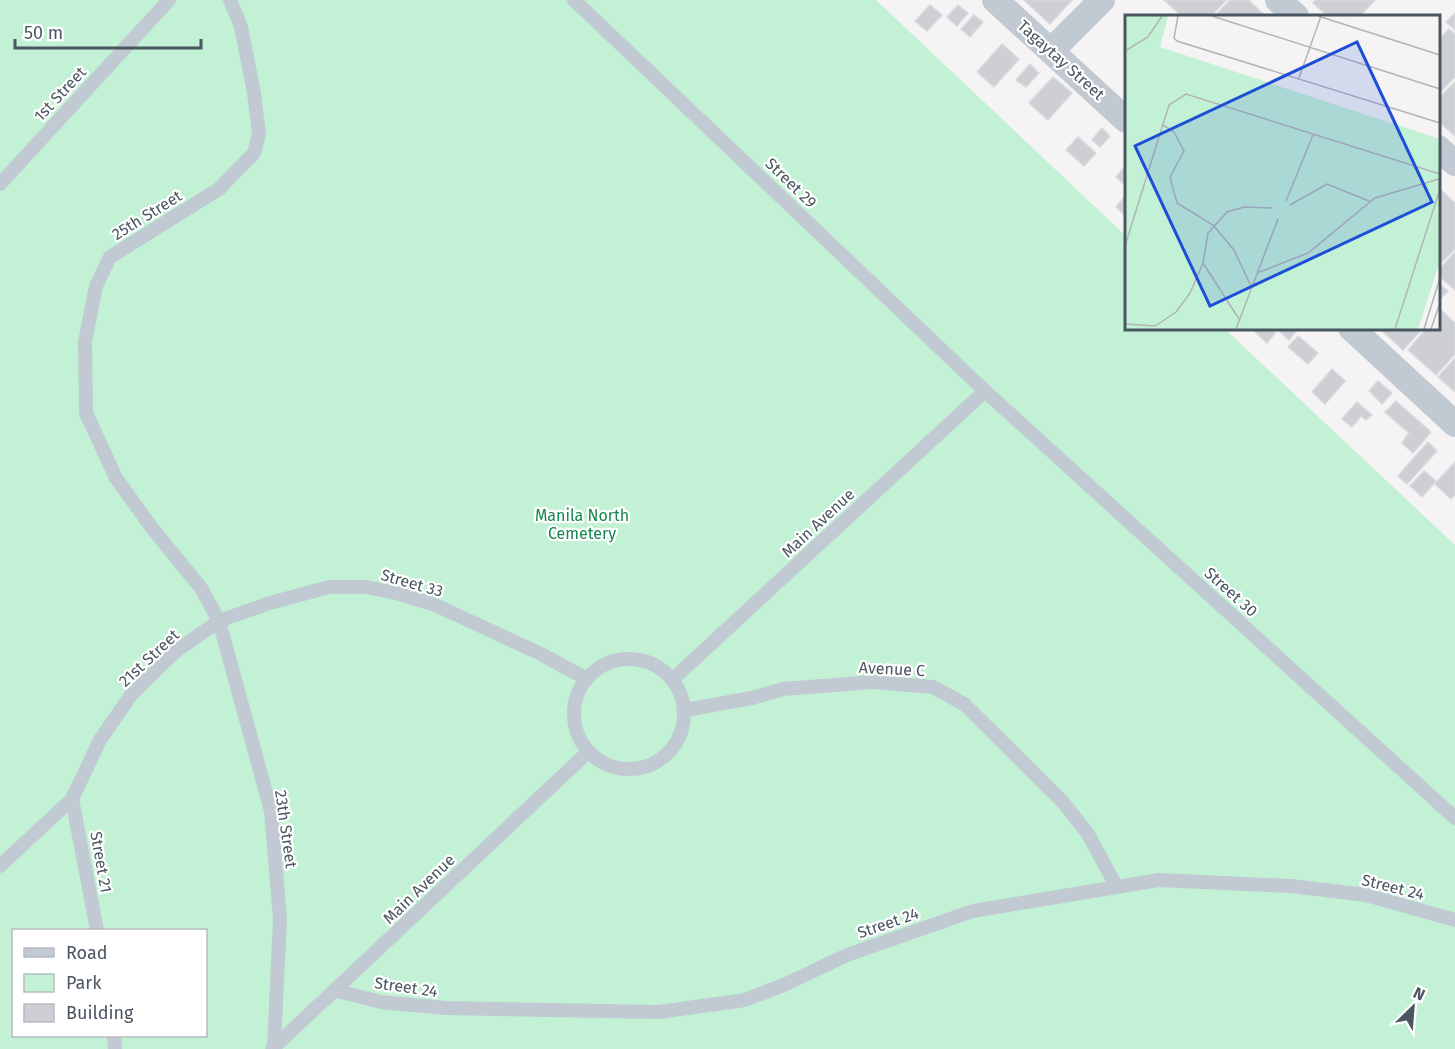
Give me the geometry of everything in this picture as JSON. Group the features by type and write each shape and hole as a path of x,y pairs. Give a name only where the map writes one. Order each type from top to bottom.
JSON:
{"street":[{"name":"Tagaytay Street","path":"995,0 1125,119"},
{"path":"1052,51 1102,0"},
{"path":"1278,0 1295,15"},
{"path":"1440,150 1455,163"},
{"path":"1354,330 1455,424"}],"lane":[{"name":"1st Street","path":"0,184 169,0"},
{"name":"25th Street","path":"219,621 201,588 152,528 116,478 86,413 85,342 96,286 110,257 219,189 254,153 259,134 254,93 242,27 230,0"},
{"name":"Street 29","path":"574,0 985,391"},
{"name":"Main Avenue","path":"673,679 985,391"},
{"name":"Street 30","path":"985,391 1455,818"},
{"name":"Street 33","path":"219,621 270,603 329,587 366,587 433,604 541,654 585,678"},
{"name":"21st Street","path":"0,866 72,799 99,740 131,695 176,651 219,621"},
{"name":"23th Street","path":"219,621 271,811 280,919 273,1048"},
{"path":"612,660 646,660 673,679 681,693 685,710 681,736 666,757 642,769 616,768 588,752 579,740 573,718 575,697 585,678 612,660"},
{"name":"Avenue C","path":"685,710 752,698 783,689 873,682 933,687 964,704 1062,801 1088,834 1116,886"},
{"name":"Main Avenue","path":"273,1048 337,991 588,752"},
{"name":"Street 21","path":"72,799 97,929"},
{"name":"Street 24","path":"337,991 381,1002 445,1008 659,1012 745,1000 786,984 847,955 973,911 1159,880 1291,886 1366,895 1455,920"}],"green space":[{"name":"Manila North Cemetery","path":"0,0 876,0 1125,235 1125,330 1226,330 1455,545 1455,1049 0,1049"}],"building":[{"path":"1024,0 1072,0 1050,24"},
{"path":"1164,0 1226,0 1212,15 1181,15"},
{"path":"1230,0 1248,0 1265,15 1216,15"},
{"path":"1315,0 1375,0 1361,15 1327,15 1313,3"},
{"path":"930,5 942,15 927,31 915,21"},
{"path":"958,5 968,13 957,26 947,17"},
{"path":"1455,13 1455,30 1446,22"},
{"path":"974,15 983,22 970,37 961,29"},
{"path":"1449,29 1455,34 1455,77 1440,92 1440,38"},
{"path":"1002,44 1019,59 994,87 977,72"},
{"path":"1030,64 1039,73 1026,87 1016,80"},
{"path":"1053,77 1072,93 1048,120 1029,103"},
{"path":"1455,82 1455,136 1440,123 1440,97"},
{"path":"1102,128 1110,136 1100,147 1092,140"},
{"path":"1078,137 1096,153 1084,166 1066,150"},
{"path":"1125,166 1125,183 1116,177"},
{"path":"1440,191 1455,203 1455,249 1440,264"},
{"path":"1125,196 1125,215 1116,207"},
{"path":"1455,252 1455,290 1440,277 1440,269"},
{"path":"1440,285 1448,291 1440,299"},
{"path":"1442,311 1455,323 1455,354 1436,375 1408,350 1425,330 1440,330"},
{"path":"1253,330 1272,330 1275,333 1267,343"},
{"path":"1278,330 1297,330 1289,340"},
{"path":"1381,330 1421,330 1403,350"},
{"path":"1298,336 1318,353 1308,364 1288,347"},
{"path":"1455,358 1455,392 1438,377"},
{"path":"1332,369 1345,381 1325,404 1312,392"},
{"path":"1378,381 1392,393 1382,404 1369,391"},
{"path":"1396,401 1431,432 1413,453 1402,443 1409,433 1385,412"},
{"path":"1357,402 1372,415 1366,420 1361,416 1352,427 1342,419"},
{"path":"1428,442 1437,451 1407,484 1398,476"},
{"path":"1455,462 1455,495 1451,499 1435,484"},
{"path":"1424,471 1436,481 1422,497 1410,486"}]}
